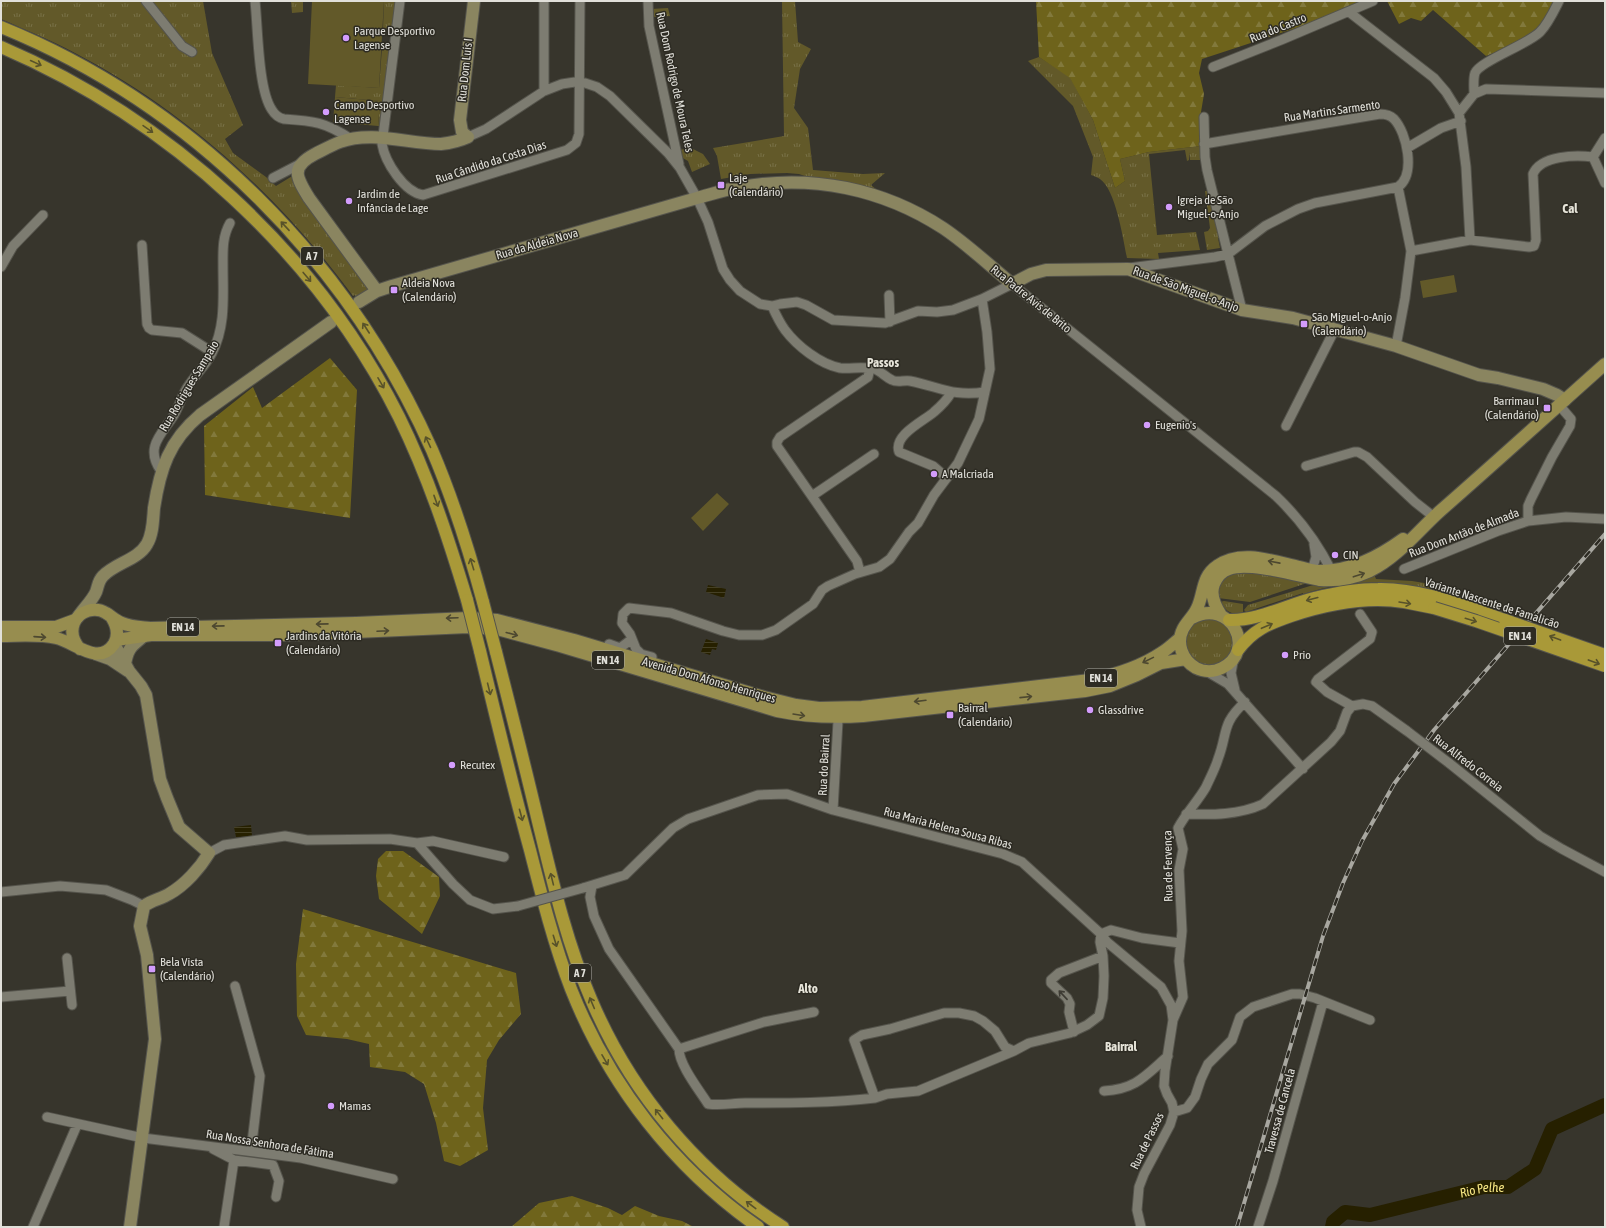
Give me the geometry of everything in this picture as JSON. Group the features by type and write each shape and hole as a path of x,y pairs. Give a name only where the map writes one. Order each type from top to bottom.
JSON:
{"highway":[{"name":"A 7","path":"1,28 38,44 97,75 149,107 200,145 247,187 284,225 322,268 378,348 417,419 449,493 465,540 496,652 559,906 584,983 609,1038 636,1084 660,1116 686,1146 731,1189 783,1227"},
{"name":"A 7","path":"1,47 44,66 86,89 132,118 172,146 239,204 272,237 333,309 359,347 399,416 419,459 433,493 452,549 467,600 549,922 571,988 590,1032 617,1080 660,1137 698,1178 758,1227"},
{"name":"Variante Nascente de Famalicão","path":"1225,618 1246,619 1312,599 1350,591 1378,589 1407,591 1476,621 1605,666"},
{"name":"Variante Nascente de Famalicão","path":"1236,653 1249,636 1259,629 1279,620 1327,606 1378,601 1436,603 1605,655"}],"main road":[{"name":"Avenida Dom Afonso Henriques","path":"1,627 56,627 96,609 122,623 133,627 150,628 356,623 469,618 497,620 574,640 764,697 796,705 819,708 862,707 1095,679 1123,671 1160,654 1180,638 1182,630 1192,618 1199,606 1208,575 1215,567 1225,561 1241,557 1251,557 1343,579 1370,571 1393,557 1430,520 1605,364"},
{"name":"Avenida Dom Afonso Henriques","path":"1236,653 1239,643 1236,630 1215,604 1213,587 1221,574 1236,567 1253,567 1317,574 1354,565 1380,555 1430,520"},
{"name":"EN 14","path":"1192,618 1206,613 1225,618"},
{"path":"109,615 116,624 117,632 115,642"},
{"path":"76,619 72,635 75,643 80,649"},
{"name":"Avenida Dom Afonso Henriques","path":"96,654 103,653 115,642 145,635 288,635 468,627 497,629 560,646 777,711 810,717 836,718 1085,691 1110,686 1161,663 1186,659"},
{"path":"1,636 55,638 68,642 88,653 96,654"},
{"path":"1180,638 1180,645 1186,659 1198,669 1205,671"},
{"name":"EN 14","path":"1205,671 1214,671 1229,664 1236,653"}],"street":[{"path":"146,1 182,46 192,52"},
{"path":"254,1 264,89 272,110 280,118 326,124 351,139"},
{"name":"Rua Cândido da Costa Dias","path":"400,1 382,138 382,149 392,171 399,179 416,193 426,195 570,149 576,142 579,134 580,1"},
{"name":"Rua Dom Luís I","path":"468,137 462,132 460,120 474,1"},
{"path":"544,1 544,91"},
{"name":"Rua Dom Rodrigo de Moura Teles","path":"648,1 647,9 649,26 680,168"},
{"name":"Rua do Castro","path":"1213,67 1374,1"},
{"path":"1407,148 1460,117 1474,94 1475,72 1479,67 1520,46 1540,32 1560,1"},
{"path":"1349,12 1434,78 1444,88 1460,117 1466,166 1470,240"},
{"path":"273,178 300,164 305,159 340,142 351,139 382,138 443,144 455,142 486,129 544,91 562,84 580,82 597,87 610,96 668,153 680,168 697,198 708,222 719,260 730,280 740,291 760,304 772,306 796,302 806,305 833,320 880,324 890,322 918,311 937,312 953,310 1012,284"},
{"path":"1474,94 1486,89 1605,93"},
{"name":"Rua Martins Sarmento","path":"1204,144 1380,114 1390,116 1394,119 1404,138 1407,148 1408,171 1403,184 1398,187"},
{"path":"1204,117 1204,144 1207,170 1242,310"},
{"path":"1593,157 1605,138"},
{"path":"1411,251 1470,240 1529,247 1534,246 1536,240 1533,174 1535,170 1545,162 1565,157 1593,157"},
{"path":"1593,157 1605,183"},
{"path":"300,164 298,172 300,183 320,214 377,291"},
{"name":"Rua Padre Avis de Brito","path":"697,198 740,187 779,182 823,184 865,192 907,208 937,225 961,242 1276,496 1294,514 1312,539 1331,570"},
{"path":"1128,268 1215,258 1228,254 1265,226 1298,209 1315,203 1398,187 1411,251 1406,292 1396,346"},
{"name":"Rua da Aldeia Nova","path":"359,302 377,291 697,198"},
{"path":"1,267 13,246 43,215"},
{"name":"Rua Rodrigues Sampaio","path":"162,470 155,461 154,455 156,442 177,409 188,386 212,352 222,327 223,246 224,236 230,223"},
{"path":"142,244 147,324 149,328 152,330 182,333 212,352"},
{"path":"1157,264 1155,272 1159,280"},
{"name":"Rua de São Miguel-o-Anjo","path":"1012,284 1031,274 1046,270 1128,268 1242,310 1293,318 1336,329 1396,346 1479,374 1543,389 1557,395 1562,403"},
{"path":"1224,304 1232,300 1237,292"},
{"path":"889,295 890,322"},
{"path":"663,667 658,659 641,654 636,649 632,639 622,623 625,610 634,608 671,613 723,631 739,634 754,635 769,633 782,626 813,604 822,590 828,586 860,572 879,567 890,559 909,532 918,523 934,495 958,463 979,419 990,369 982,298"},
{"path":"772,306 780,323 794,339 821,360 831,365 842,368 870,368 879,371 891,380 906,380 951,392 985,392"},
{"path":"76,619 96,593 102,577 112,568 137,554 146,546 150,535 162,470 170,450 178,437 194,420 331,322"},
{"path":"1286,426 1336,329"},
{"path":"860,572 857,561 777,446 777,442 780,437 868,377 870,368"},
{"path":"947,478 933,466 899,452 897,448 904,435 945,402 951,392"},
{"path":"1528,521 1528,506 1531,499 1552,456 1570,426 1571,419 1562,403"},
{"path":"1306,466 1349,452 1358,452 1366,457 1415,502 1430,520"},
{"path":"812,496 874,454"},
{"name":"Rua Dom Antão de Almada","path":"1404,569 1498,530 1528,521 1566,517 1605,519"},
{"name":"Rua Padre Avis de Brito","path":"1312,539 1316,553 1317,574"},
{"path":"96,593 109,615"},
{"name":"Rua Alfredo Correia","path":"1360,614 1372,632 1370,639 1316,682 1327,692 1352,706 1363,704 1372,706 1449,763 1540,836 1605,872"},
{"path":"127,668 127,653 130,646 145,635"},
{"path":"574,640 581,636 620,648 632,639"},
{"path":"115,642 127,668 146,695 160,779 179,827 209,853"},
{"path":"1236,653 1231,673 1236,693"},
{"path":"96,654 110,659 127,668"},
{"path":"1205,671 1228,684 1303,769"},
{"name":"Rua de Fervença","path":"1180,943 1182,931 1179,870 1183,849 1178,828 1186,814 1205,789 1211,777 1219,758 1226,725 1235,711 1245,702"},
{"path":"1186,814 1236,812 1252,809 1263,804 1331,742 1340,731 1347,712 1352,706"},
{"name":"Rua do Bairral","path":"833,810 838,721"},
{"name":"Rua Maria Helena Sousa Ribas","path":"417,843 453,884 470,900 493,909 518,906 587,887 624,874 673,828 688,819 758,795 787,794 833,810 1003,854 1022,862 1101,934"},
{"path":"130,1227 155,1039 147,956 140,926 144,906 151,901 168,895 177,889 204,863 209,853 224,845 285,836 307,840 390,839 417,843 433,841 504,857"},
{"path":"1,892 60,886 106,890 144,906"},
{"path":"587,887 594,916 609,949 679,1049 679,1055 689,1074 708,1104 721,1106 738,1103 838,1102 875,1098 887,1094 918,1091 1014,1051 1029,1043 1074,1032 1099,1016 1103,998 1103,956 1100,942 1101,934 1111,930 1142,938 1180,943"},
{"name":"Rua de Passos","path":"1101,934 1107,942 1161,987 1171,1005 1173,1020"},
{"name":"Rua de Passos","path":"1141,1227 1137,1210 1139,1187 1144,1174 1170,1125 1174,1112 1172,1103 1164,1086 1173,1020 1182,998 1179,961 1180,943"},
{"path":"1074,1032 1069,1012 1070,1004 1067,998 1051,983 1051,980 1059,973 1103,956"},
{"path":"67,958 72,1005"},
{"path":"235,986 260,1076 251,1151"},
{"path":"1,998 70,991"},
{"path":"1174,1112 1187,1108 1195,1097 1208,1064 1232,1040 1240,1017 1253,1007 1292,994 1300,994 1370,1020"},
{"name":"Travessa de Cancela","path":"1258,1227 1273,1181 1322,1002"},
{"path":"679,1049 764,1022 814,1012"},
{"path":"875,1098 854,1040 862,1035 890,1029 944,1013 959,1013 974,1016 983,1022 995,1031 1005,1046 1014,1051"},
{"path":"1104,1091 1125,1088 1135,1084 1168,1056"},
{"name":"Rua Nossa Senhora de Fátima","path":"47,1117 143,1138 301,1158 393,1179"},
{"path":"33,1227 78,1125"},
{"path":"209,1146 234,1160 273,1165 279,1181 276,1197"},
{"path":"224,1227 234,1160"}],"green space":[{"path":"1,1 203,1 212,53 243,125 225,139 233,153 276,186 294,175 367,287 367,290 357,299 355,295 353,296 294,224 262,190 192,129 155,101 116,76 66,48 1,19"},
{"path":"291,1 303,1 303,12 292,13"},
{"name":"Parque Desportivo Lagense","path":"312,1 384,1 379,88 308,84"},
{"path":"384,1 396,1 393,29 383,28"},
{"path":"782,1 795,1 798,42 811,49 800,69 794,108 808,128 813,170 863,174 885,173 871,185 877,190 814,179 799,174 787,173 750,174 721,179 717,156 713,148 784,136"},
{"path":"1036,1 1363,1 1299,27 1202,59 1199,73 1204,94 1201,112 1201,146 1149,152 1120,159 1125,181 1115,188 1093,120 1070,78 1039,57"},
{"path":"1387,1 1554,1 1548,13 1529,36 1511,46 1486,56 1433,10 1421,21 1411,18 1399,24"},
{"path":"668,8 670,16 650,17 651,9"},
{"path":"382,48 391,48 380,126 378,126 380,101 335,97 336,85 379,88"},
{"path":"1039,57 1070,77 1093,120 1115,188 1125,181 1120,159 1149,152 1201,146 1201,160 1190,160 1189,152 1189,160 1187,161 1185,150 1149,154 1157,235 1196,232 1200,250 1158,253 1159,259 1127,258 1115,204 1106,185 1097,177 1091,175 1093,157 1073,106 1028,61"},
{"path":"335,97 380,101 378,126 333,122"},
{"path":"691,148 703,154 710,164 692,172 688,161 681,157 679,150"},
{"path":"1205,191 1209,191 1220,238 1218,238 1220,248 1207,250 1204,232 1208,231 1210,228"},
{"path":"1454,275 1457,292 1423,298 1420,281"},
{"path":"330,358 357,390 350,518 205,495 204,426 253,387 262,408"},
{"path":"717,493 729,504 703,531 691,518"},
{"path":"1234,572 1255,573 1307,583 1250,602 1218,598 1221,582"},
{"path":"1374,574 1376,579 1412,581 1436,585 1434,590 1400,584 1384,583 1337,586 1303,593 1246,612 1244,610 1248,605 1310,586"},
{"path":"1224,601 1243,604 1243,613 1236,614 1230,612 1220,602"},
{"path":"1209,618 1218,620 1226,625 1231,633 1233,642 1231,651 1226,659 1218,664 1209,666 1200,664 1192,659 1187,651 1185,642 1187,633 1192,625 1200,620"},
{"path":"386,851 403,851 439,877 440,896 422,934 379,899 376,876 378,859"},
{"path":"303,909 516,973 521,1014 499,1040 487,1060 483,1108 488,1150 460,1166 444,1161 436,1123 424,1084 405,1072 370,1067 369,1044 347,1039 306,1035 297,1016 296,964"},
{"path":"572,1196 608,1208 622,1215 635,1206 659,1216 682,1221 694,1227 511,1227 539,1203"}],"shaded area":[{"path":"708,585 726,589 724,598 706,592"},
{"path":"706,639 718,643 716,650 712,649 710,655 701,652"},
{"path":"251,825 252,836 236,837 234,827"}],"waterway":[{"name":"Rio Pelhe","path":"1332,1227 1333,1222 1345,1212 1370,1215 1484,1187 1508,1187 1535,1169 1552,1129 1605,1105"}],"railway":[{"path":"1237,1227 1323,936 1343,883 1362,841 1394,784 1434,730 1605,534"}],"place":[{"name":"Parque Desportivo Lagense","path":"346,38"},
{"name":"Campo Desportivo Lagense","path":"326,112"},
{"name":"Laje (Calendário)","path":"721,185"},
{"name":"Jardim de Infância de Lage","path":"349,201"},
{"name":"Igreja de São Miguel-o-Anjo","path":"1169,207"},
{"name":"Aldeia Nova (Calendário)","path":"394,290"},
{"name":"São Miguel-o-Anjo (Calendário)","path":"1304,324"},
{"name":"Barrimau I (Calendário)","path":"1547,408"},
{"name":"Eugenio's","path":"1147,425"},
{"name":"A Malcriada","path":"934,474"},
{"name":"CIN","path":"1335,555"},
{"name":"Jardins da Vitória (Calendário)","path":"278,643"},
{"name":"Prio","path":"1285,655"},
{"name":"Glassdrive","path":"1090,710"},
{"name":"Bairral (Calendário)","path":"950,715"},
{"name":"Recutex","path":"452,765"},
{"name":"Bela Vista (Calendário)","path":"152,969"},
{"name":"Mamas","path":"331,1106"}],"district":[{"name":"Cal","path":"1570,208"},
{"name":"Passos","path":"883,362"},
{"name":"Alto","path":"808,988"},
{"name":"Bairral","path":"1121,1046"}]}
